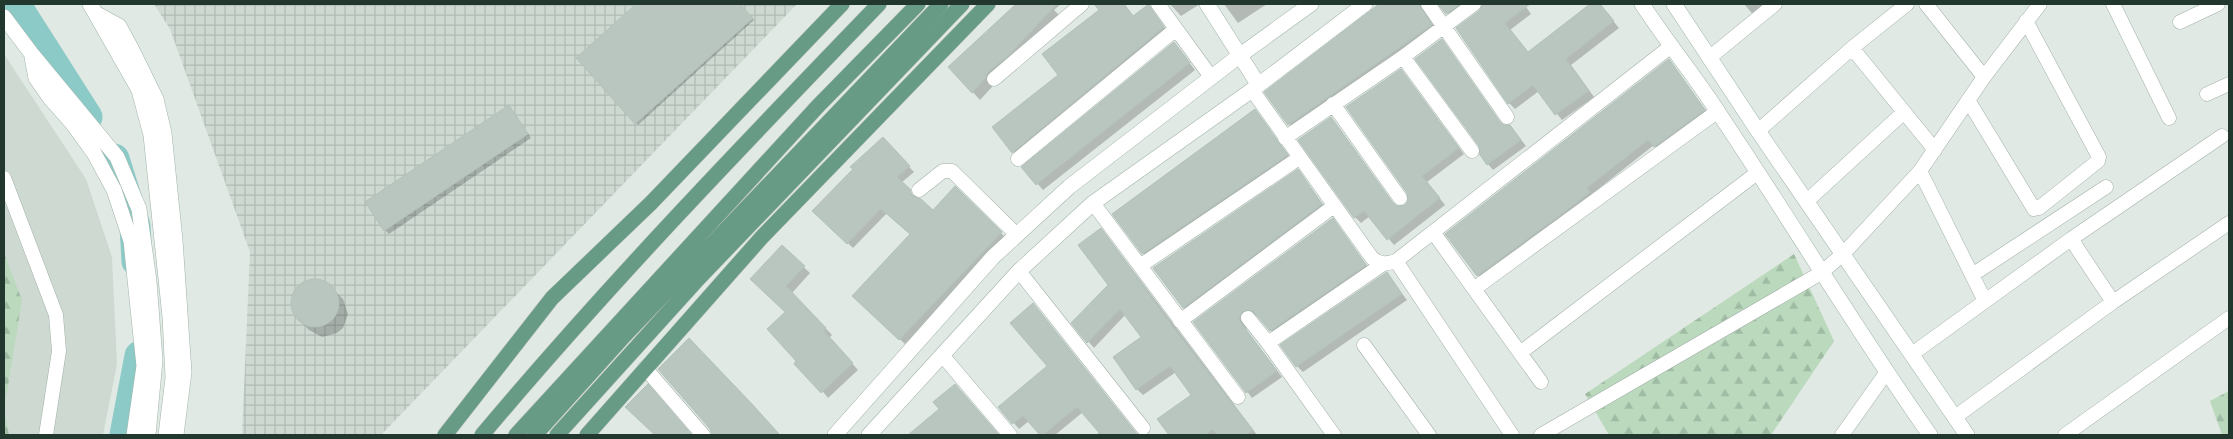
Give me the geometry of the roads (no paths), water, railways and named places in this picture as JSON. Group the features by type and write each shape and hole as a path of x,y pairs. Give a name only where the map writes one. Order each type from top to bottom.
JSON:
{"main road":[{"path":"444,435 552,298 651,203 842,4"},
{"path":"482,435 580,321 664,228 879,4"},
{"path":"516,435 818,106 918,4"},
{"path":"535,435 625,335 941,4"},
{"path":"557,435 699,278 962,4"},
{"path":"587,435 762,237 988,4"}],"street":[{"path":"994,79 1082,4"},
{"path":"1158,4 1211,77"},
{"path":"1207,4 1285,138 1299,158 1372,258 1390,262 1512,435"},
{"path":"835,435 993,257 1069,187 1211,77 1311,4"},
{"path":"873,434 942,355 1019,272 1093,203 1255,87 1365,4"},
{"path":"1428,4 1507,117"},
{"path":"1285,138 1403,57 1474,4"},
{"path":"1642,4 1670,47 1718,111 1886,373 1930,435"},
{"path":"1674,4 1758,131 1967,435"},
{"path":"1709,58 1776,4"},
{"path":"1758,131 1852,48 1907,4"},
{"path":"1926,4 1984,77"},
{"path":"2113,4 2169,118"},
{"path":"2180,22 2218,4"},
{"path":"1541,435 1821,273 1843,254 1920,171 1984,77 2037,5"},
{"path":"93,8 139,90 151,135 170,317 173,378 166,435"},
{"path":"93,8 119,26 132,48 156,99 164,133 175,240 184,372 176,435"},
{"path":"4,17 31,53 117,157 139,209 150,281 155,360 148,435"},
{"path":"1968,100 2034,209 2039,208 2098,161 2099,157 2026,21"},
{"path":"1018,159 1176,29"},
{"path":"1268,343 1433,232 1670,47"},
{"path":"1852,48 1935,150"},
{"path":"31,53 36,78 94,153 114,190 131,241 144,366 134,435"},
{"path":"1403,57 1472,151"},
{"path":"2208,94 2229,84"},
{"path":"1333,104 1400,198"},
{"path":"1474,290 1718,111"},
{"path":"1807,201 1904,112"},
{"path":"1912,354 2071,239 2222,136"},
{"path":"1140,266 1299,158"},
{"path":"920,190 943,171 952,171 1017,235"},
{"path":"1920,171 1985,301"},
{"path":"1520,354 1757,173"},
{"path":"4,178 56,315 59,352 46,435"},
{"path":"1972,275 2106,187"},
{"path":"1093,203 1238,397"},
{"path":"1180,321 1334,206"},
{"path":"1955,417 2113,302 2229,223"},
{"path":"1433,232 1541,382"},
{"path":"2071,239 2113,302"},
{"path":"1019,272 1143,428"},
{"path":"1248,318 1334,435"},
{"path":"2065,435 2229,318"},
{"path":"1364,345 1429,435"},
{"path":"942,355 1010,435"},
{"path":"645,368 703,435"},
{"path":"1842,435 1886,373"}],"waterway":[{"path":"15,4 87,117"},
{"path":"114,159 135,226 137,261"},
{"path":"125,435 140,356"}]}
